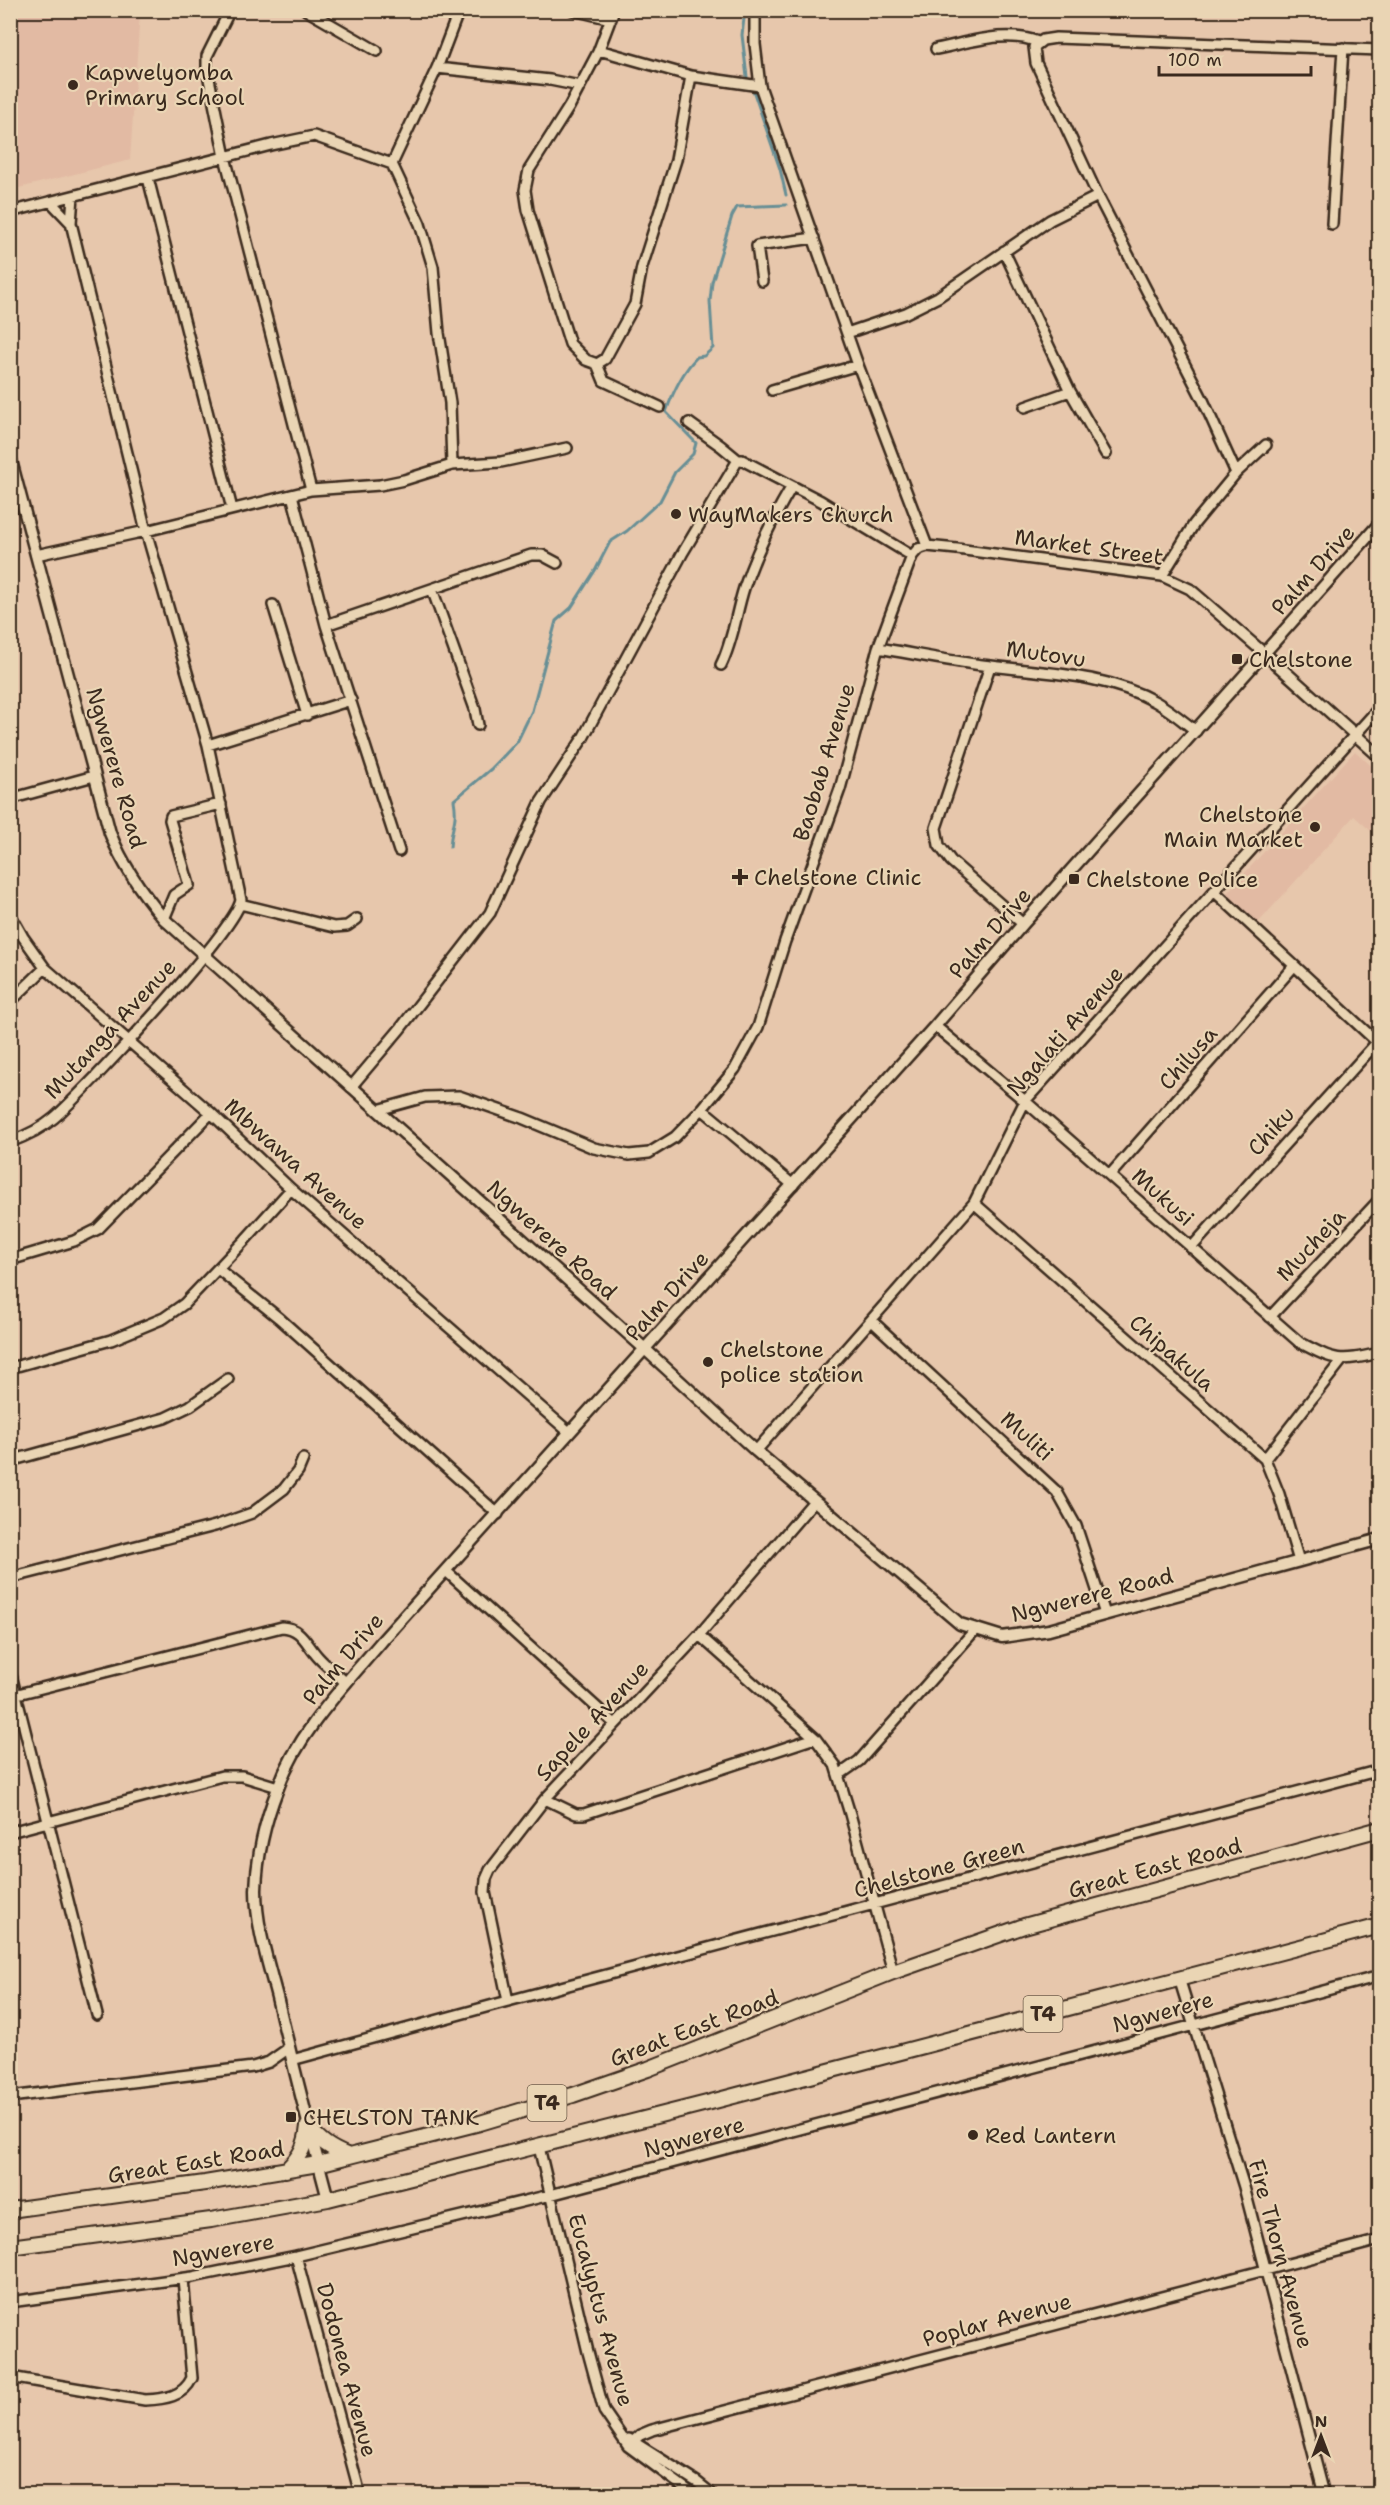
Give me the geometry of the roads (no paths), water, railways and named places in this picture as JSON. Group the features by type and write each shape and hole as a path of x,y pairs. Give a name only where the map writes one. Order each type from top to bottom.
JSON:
{"main road":[{"name":"Great East Road","path":"10,2210 206,2184 286,2170 480,2123 573,2096 648,2070 893,1972 1024,1926 1380,1829"},
{"name":"T4","path":"11,2249 211,2220 328,2199 539,2147 1380,1926"},
{"path":"308,2126 318,2140 332,2150 349,2156"},
{"path":"286,2170 299,2158 306,2143 308,2126"}],"street":[{"path":"230,10 206,62 225,157 311,490"},
{"path":"306,10 377,51"},
{"path":"392,164 437,68 459,10"},
{"path":"573,10 612,15 599,50 580,86 529,170 525,190 528,210 570,344 586,360 597,364 604,381 660,407"},
{"path":"689,423 738,460 792,486 912,555 918,549 927,546 858,365 760,86 755,51 755,10"},
{"path":"936,49 1010,36 1024,37 1038,42 1056,38 1380,50"},
{"path":"1038,42 1034,47 1036,63 1098,196 1181,354 1236,473"},
{"path":"1332,224 1343,48"},
{"path":"599,50 691,76 760,86"},
{"path":"437,68 550,80 580,86"},
{"path":"597,364 605,359 635,304 642,267 676,160 691,76"},
{"path":"10,212 314,136 392,164 420,224 433,267 439,333 450,404 452,465"},
{"path":"148,178 232,509"},
{"path":"73,196 71,223 146,531 208,745 238,880 240,904 334,927 347,926 357,919"},
{"path":"847,333 922,305 972,275 1050,220 1098,196"},
{"path":"51,202 71,223"},
{"path":"762,281 757,246 814,238"},
{"path":"1004,251 1070,391 1106,454"},
{"path":"772,390 858,365"},
{"path":"1025,407 1070,391"},
{"path":"1162,576 1194,525 1236,473 1266,445"},
{"path":"36,555 146,531 311,490 380,485 452,465 501,462 567,448"},
{"name":"Ngwerere Road","path":"10,457 110,833 120,859 139,889 164,919 203,956 646,1350 756,1452 960,1624 1002,1637 1049,1630 1380,1539"},
{"path":"351,1087 407,1020 494,907 541,802 583,738 682,554 738,460"},
{"path":"721,665 734,629 745,586 767,531 792,486"},
{"path":"292,495 326,625 399,851"},
{"name":"Palm Drive","path":"328,2199 260,1927 256,1892 261,1841 278,1787 303,1739 346,1683 935,1026 1380,523"},
{"name":"Market Street","path":"927,546 1162,576 1190,589 1380,757"},
{"path":"326,625 531,555 542,555 557,563"},
{"name":"Baobab Avenue","path":"378,1110 425,1097 459,1096 522,1118 594,1148 629,1155 649,1153 661,1147 675,1137 702,1109 735,1069 758,1027 785,941 840,789 878,648 912,555"},
{"path":"432,589 478,725"},
{"path":"273,605 307,715"},
{"name":"Mutovu","path":"878,648 990,666 1044,670 1138,693 1156,702 1196,731"},
{"path":"990,666 936,828 939,845 951,861 1023,924"},
{"path":"208,745 351,700"},
{"name":"Ngalati Avenue","path":"756,1452 974,1203 1025,1101 1380,707"},
{"path":"10,799 94,776"},
{"path":"164,919 174,895 189,885 170,820 171,816 221,804"},
{"path":"1215,892 1378,1041"},
{"name":"Mutanga Avenue","path":"10,1142 31,1134 54,1118 129,1040 203,956 240,904"},
{"name":"Mbwawa Avenue","path":"10,914 23,938 45,968 211,1113 291,1189 569,1432"},
{"name":"Chilusa","path":"1110,1175 1294,966"},
{"path":"10,1002 45,968"},
{"name":"Mukusi","path":"935,1026 1025,1101 1299,1342 1329,1358 1342,1360"},
{"name":"Chiku","path":"1191,1248 1378,1041"},
{"path":"702,1109 793,1185"},
{"path":"10,1260 74,1241 98,1229 211,1113"},
{"path":"10,1368 111,1340 164,1318 184,1304 291,1189"},
{"name":"Mucheja","path":"1270,1317 1380,1199"},
{"name":"Chipakula","path":"974,1203 1265,1459 1279,1494 1299,1562"},
{"path":"218,1269 279,1318 498,1514"},
{"name":"Muliti","path":"872,1321 1057,1492 1076,1526 1105,1614"},
{"path":"1265,1459 1342,1360 1380,1353"},
{"path":"10,1461 165,1418 190,1406 228,1379"},
{"path":"10,1578 215,1526 252,1513 284,1489 298,1471 303,1459"},
{"name":"Sapele Avenue","path":"508,2001 484,1885 490,1870 545,1799 699,1635 814,1501"},
{"path":"446,1571 615,1724"},
{"path":"13,1695 282,1627 292,1628 300,1633 319,1658 346,1683"},
{"path":"839,1774 859,1761 975,1630"},
{"path":"699,1635 815,1738 839,1774 893,1972"},
{"path":"10,1671 13,1695 50,1822 97,2015"},
{"path":"545,1799 576,1814 584,1814 815,1738"},
{"name":"Chelstone Green","path":"292,2060 1380,1770"},
{"path":"10,1832 222,1776 242,1776 278,1787"},
{"name":"Ngwerere","path":"10,2302 183,2278 296,2256 550,2195 1380,1976"},
{"name":"Fire Thorn Avenue","path":"1179,1978 1244,2187 1324,2494"},
{"path":"10,2097 253,2067 269,2062 289,2048"},
{"name":"Eucalyptus Avenue","path":"539,2147 604,2411 619,2434 693,2494"},
{"name":"Poplar Avenue","path":"631,2444 652,2430 1380,2240"},
{"name":"Dodonea Avenue","path":"296,2256 360,2494"},
{"path":"10,2377 145,2400 177,2395 187,2388 192,2378 183,2278"},
{"name":"Eucalyptus Avenue","path":"631,2444 697,2482 712,2494"}],"waterway":[{"path":"745,10 742,35 747,77"},
{"path":"753,90 780,169 786,195"},
{"path":"450,847 455,819 454,800 491,769 517,742 532,711 556,621 571,608 610,542 627,531 660,501 675,472 693,454 696,443 666,412 687,369 697,357 704,356 713,348 710,301 712,282 732,216 737,207 786,205"}],"place":[{"name":"Kapwelyomba Primary School","path":"73,85"},
{"name":"WayMakers Church","path":"676,514"},
{"name":"Chelstone","path":"1237,659"},
{"name":"Chelstone Main Market","path":"1315,827"},
{"name":"Chelstone Clinic","path":"740,877"},
{"name":"Chelstone Police","path":"1074,879"},
{"name":"Chelstone police station","path":"708,1362"},
{"name":"CHELSTON TANK","path":"291,2117"},
{"name":"Red Lantern","path":"973,2135"}]}
